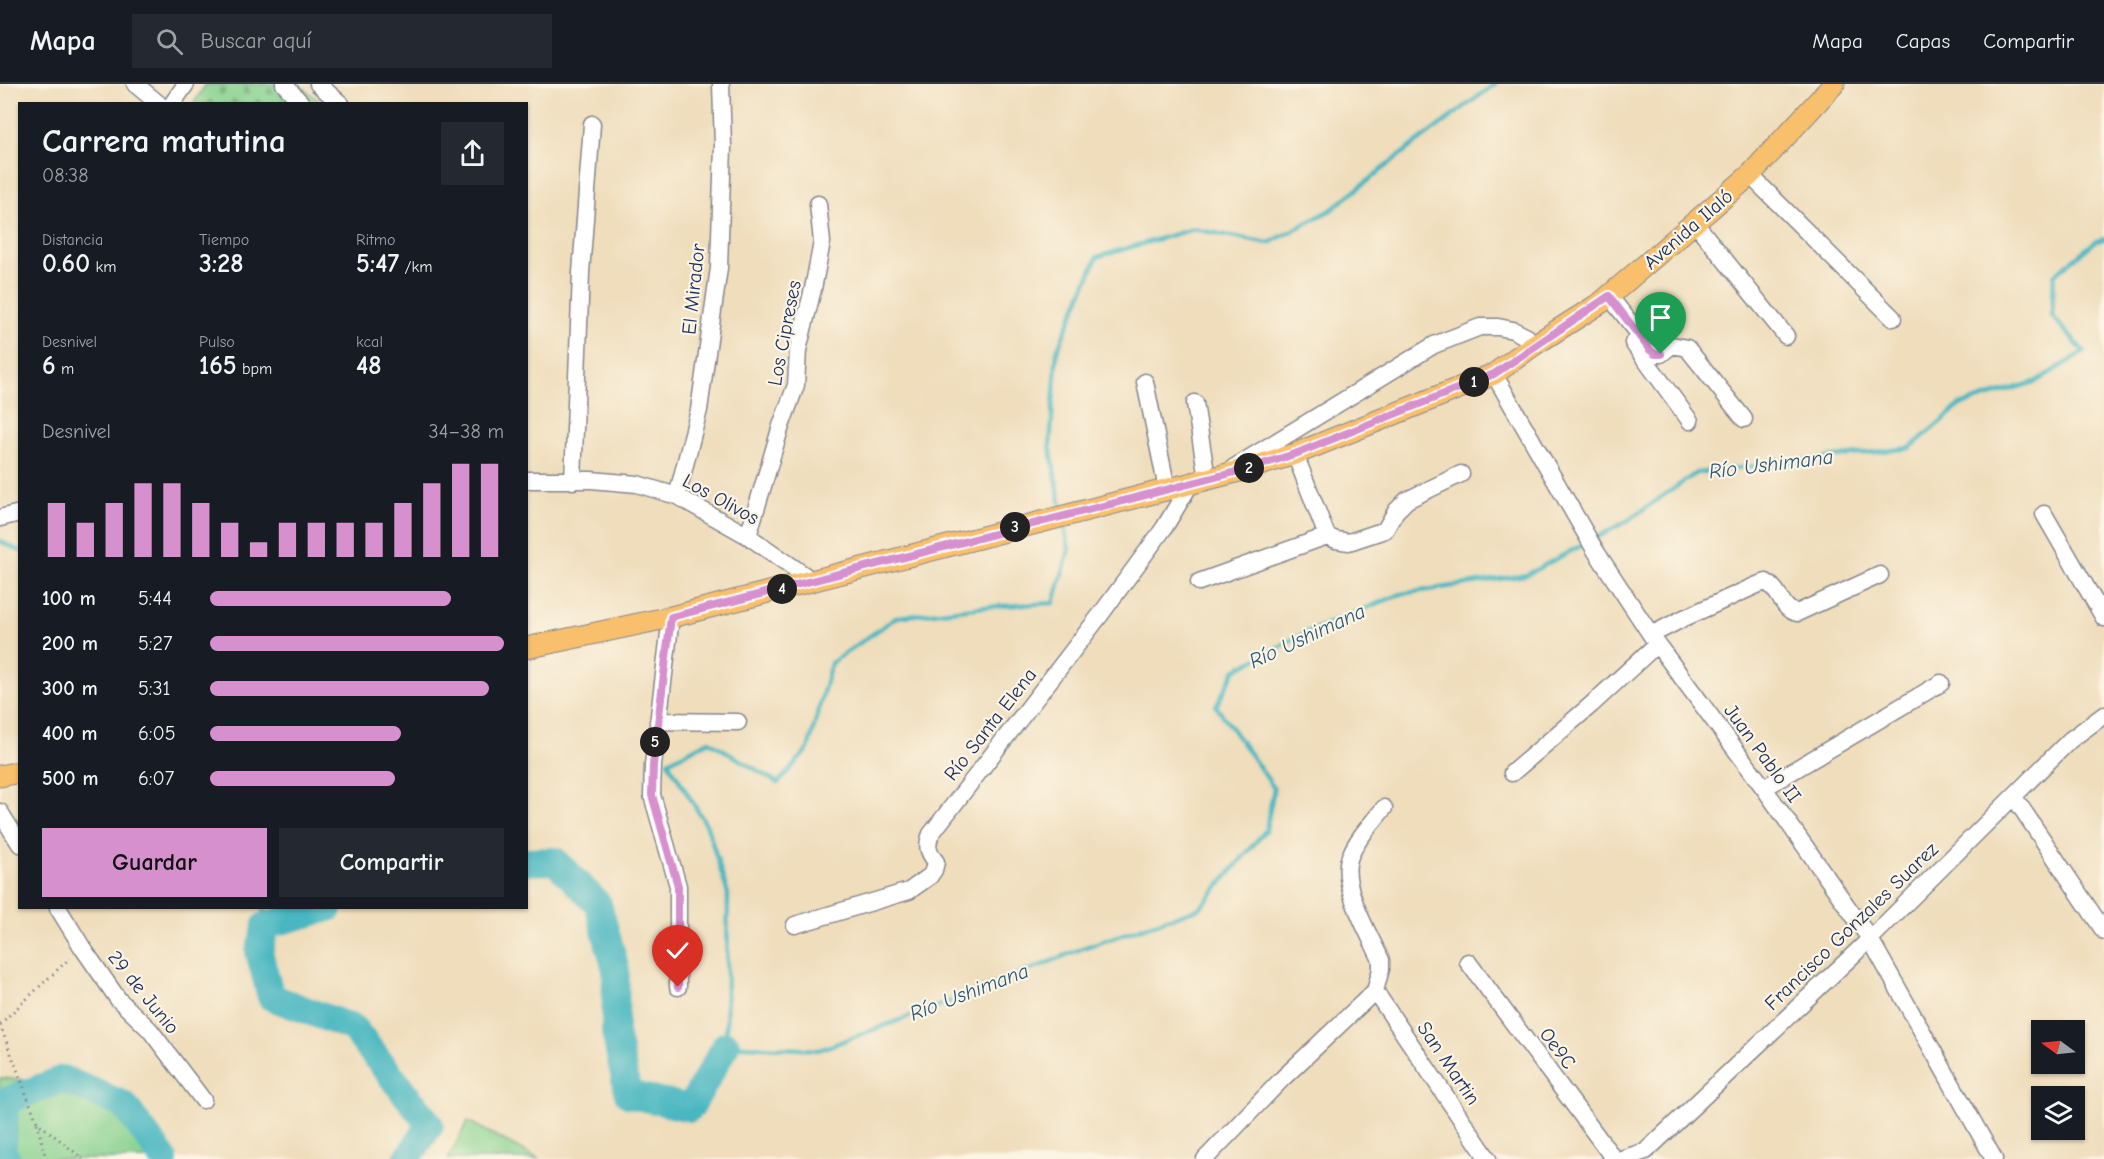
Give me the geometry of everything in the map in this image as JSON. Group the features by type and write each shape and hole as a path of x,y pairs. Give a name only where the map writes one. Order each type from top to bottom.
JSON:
{"main road":[{"name":"Avenida Ilaló","path":"528,648 671,617 1207,479 1295,454 1494,374 1534,345 1606,299 1750,175 1834,84"},
{"path":"0,776 18,772"}],"street":[{"path":"135,84 157,102"},
{"path":"173,102 186,84"},
{"path":"284,84 300,102"},
{"path":"318,84 339,102"},
{"name":"El Mirador","path":"677,496 699,410 719,268 723,147 721,84"},
{"path":"573,481 581,273 592,124"},
{"path":"1750,175 1893,318"},
{"name":"Los Cipreses","path":"748,536 781,426 796,385 798,350 820,260 822,242 818,204"},
{"path":"1695,223 1786,336"},
{"path":"1606,299 1655,354 1661,354 1672,345 1687,348 1744,419"},
{"path":"1606,299 1690,421"},
{"path":"1195,403 1207,479 1434,345 1480,327 1513,330 1527,337 1534,345"},
{"name":"Juan Pablo II","path":"1494,374 1595,550 1654,640 1764,788 1870,939 1995,1159"},
{"path":"1145,382 1167,489"},
{"path":"1295,454 1327,536"},
{"path":"1199,582 1327,536 1349,542 1385,530 1396,511 1407,501 1461,474"},
{"name":"Río Santa Elena","path":"795,925 909,891 930,876 936,862 929,853 927,843 932,834 1164,528 1207,479"},
{"name":"Los Olivos","path":"528,480 638,484 677,496 748,536 813,581"},
{"path":"0,518 18,514"},
{"path":"2044,514 2104,618"},
{"path":"1512,773 1591,705 1654,640 1682,619 1767,582 1777,590 1787,609 1797,614 1880,575"},
{"path":"671,617 658,721 652,795 678,886 678,987"},
{"path":"1764,788 1941,683"},
{"name":"Francisco Gonzales Suarez","path":"1621,1159 1648,1155 2070,740 2104,716"},
{"path":"658,721 738,722"},
{"path":"2014,797 2104,931"},
{"path":"1205,1159 1283,1078 1375,991 1381,960 1348,885 1347,868 1350,854 1384,808"},
{"path":"0,812 18,841"},
{"name":"29 de Junio","path":"59,909 118,999 150,1030 203,1100"},
{"name":"Oe9C","path":"1468,962 1614,1159"},
{"name":"San Martin","path":"1375,991 1488,1159"}],"path":[{"path":"45,1159 37,1122 0,1025 82,947"},
{"path":"37,1122 83,1159"}],"green space":[{"path":"206,84 297,84 322,102 194,102"},
{"path":"0,1078 56,1082 117,1115 152,1159 0,1159"},
{"path":"468,1121 539,1159 448,1159"}],"waterway":[{"path":"1062,512 1050,446 1057,351 1097,257 1193,229 1269,243 1331,210 1495,84"},
{"name":"Río Ushimana","path":"1594,539 1627,521 1696,473 1910,448 1960,405 2035,382 2084,352 2052,316 2054,275 2096,241 2104,239"},
{"name":"Río Ushimana","path":"1064,523 1069,550 1054,603 983,607 897,617 831,663 808,749 778,783 709,741 668,762 707,826 728,894 726,1045 819,1050 997,984 1083,948 1200,908 1266,830 1274,788 1216,706 1235,670 1307,632 1401,594 1526,575 1586,543"},
{"path":"0,541 18,550"},
{"name":"Río Ushimana","path":"528,862 555,861 598,904 616,970 615,1032 628,1094 690,1108 726,1045"},
{"path":"263,909 266,925"},
{"name":"Río Ushimana","path":"325,909 266,925 259,952 271,997 353,1028 430,1125 407,1159"},
{"name":"Río Ushimana","path":"7,1159 2,1155 6,1101 63,1079 124,1105 164,1159"}],"route":[{"path":"678,987 680,925 678,886 652,795 653,765 671,617 1247,469 1295,454 1494,374 1609,296 1650,350 1655,354 1661,354"}]}
